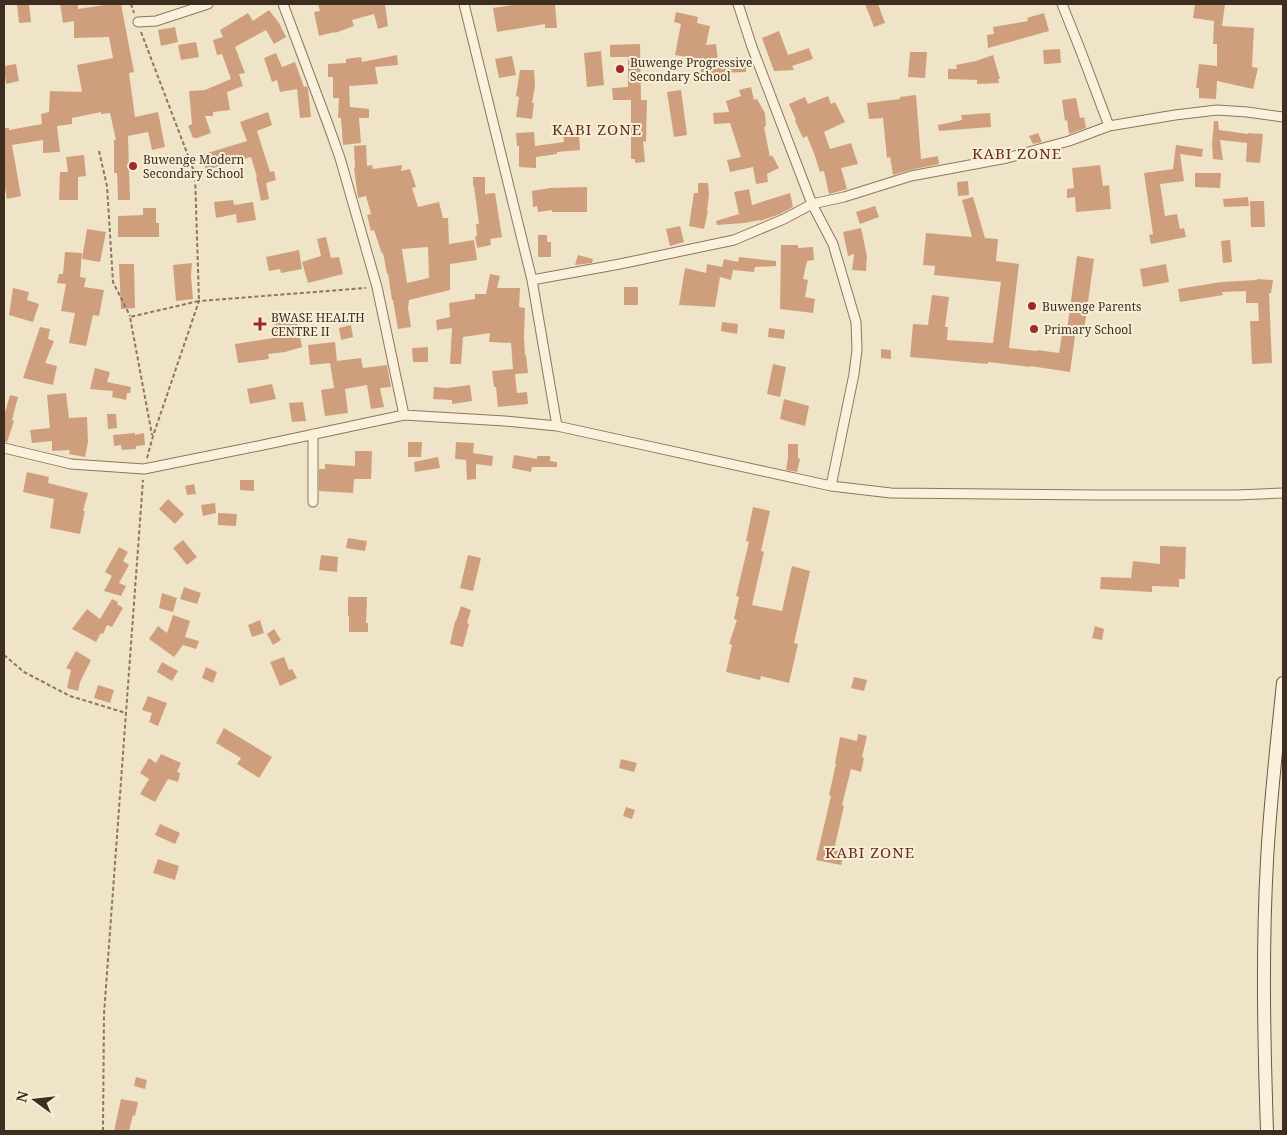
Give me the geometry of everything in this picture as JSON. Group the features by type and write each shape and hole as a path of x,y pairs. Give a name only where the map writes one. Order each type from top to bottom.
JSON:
{"main road":[{"path":"1267,1131 1264,952 1266,870 1283,683"}],"street":[{"path":"138,22 156,21 208,4"},
{"path":"283,4 332,135 377,287 404,414"},
{"path":"464,4 532,280 557,426"},
{"path":"738,4 752,47 812,204 833,244 856,322 857,350 854,374 831,486"},
{"path":"1062,4 1109,126"},
{"path":"532,280 734,240 784,219 812,204 844,197 911,176 1007,158 1069,141 1109,126 1217,110 1247,112 1283,118"},
{"path":"4,448 71,464 144,469 404,414 557,426 831,486 891,493 1237,495 1283,493"},
{"path":"312,502 313,434"}],"path":[{"path":"103,1131 104,1014 144,469 152,436 199,301 195,174 131,4"},
{"path":"99,151 107,186 114,282 130,317 152,436"},
{"path":"130,317 199,301 377,287"},
{"path":"4,655 24,672 70,696 126,713"}],"building":[{"path":"17,4 29,4 31,22 19,23"},
{"path":"60,4 78,4 78,9 121,4 134,72 129,73 135,117 158,112 165,147 152,150 148,132 128,136 130,200 118,200 117,173 114,173 114,140 116,140 110,113 101,114 101,112 72,118 72,124 57,126 60,152 43,153 43,140 12,145 21,196 7,199 4,182 4,128 9,128 9,130 42,124 41,114 49,112 50,91 82,92 77,65 113,58 109,37 74,38 74,21 63,23"},
{"path":"318,4 385,4 388,26 378,29 374,14 352,20 354,26 335,33 319,36 314,12 320,11"},
{"path":"519,4 555,4 557,28 545,28 545,24 497,32 493,8"},
{"path":"865,4 878,4 885,23 874,27"},
{"path":"1195,4 1225,4 1222,26 1254,28 1252,67 1258,68 1253,89 1217,81 1216,99 1199,98 1199,88 1196,88 1199,64 1217,66 1217,44 1213,44 1214,21 1193,18"},
{"path":"269,10 279,23 286,37 274,44 266,30 235,47 245,73 239,74 243,86 227,92 230,110 213,112 213,116 205,116 211,133 193,138 188,126 192,124 189,91 205,90 231,79 222,54 217,55 213,40 223,37 220,30 248,13 253,21"},
{"path":"676,12 698,17 697,23 710,26 706,45 716,44 718,61 746,60 746,72 719,73 720,79 702,81 700,63 692,64 692,58 675,55 681,24 674,22"},
{"path":"1044,13 1049,31 988,48 987,35 994,34 993,27 1028,21 1027,18"},
{"path":"175,27 178,42 161,46 158,30"},
{"path":"779,31 788,55 809,48 813,59 792,66 794,70 774,71 762,38"},
{"path":"196,42 199,57 181,60 178,45"},
{"path":"640,44 641,100 647,100 646,142 643,141 645,162 635,163 635,159 631,159 631,100 613,100 612,88 628,87 628,57 610,57 610,45"},
{"path":"1060,49 1061,63 1044,64 1043,50"},
{"path":"601,51 604,85 587,87 584,53"},
{"path":"910,52 927,52 925,78 908,77"},
{"path":"276,53 282,67 295,62 304,87 307,86 308,89 311,117 300,118 297,89 280,92 277,80 272,82 264,58"},
{"path":"397,55 398,65 375,67 378,84 349,86 350,107 369,109 369,118 359,118 361,143 343,145 341,118 338,118 339,98 333,98 333,77 328,77 328,64 346,63 346,59 361,57 362,62"},
{"path":"993,55 1000,79 998,79 999,83 977,84 977,80 948,79 948,69 957,69 956,65"},
{"path":"512,56 516,75 499,78 495,59"},
{"path":"16,64 19,81 6,84 4,66"},
{"path":"520,70 534,70 535,86 532,119 516,117 519,97 516,96"},
{"path":"751,87 754,100 757,99 765,113 766,126 764,127 770,157 772,155 779,168 767,174 768,182 756,184 753,167 730,172 727,160 741,157 730,123 714,124 713,113 729,112 726,101 741,96 739,90"},
{"path":"681,90 687,135 674,137 667,92"},
{"path":"916,95 921,159 938,156 939,164 893,175 890,157 887,158 883,118 869,119 867,103"},
{"path":"828,96 831,104 835,102 845,122 824,132 830,149 851,143 858,164 841,168 847,189 829,194 824,171 820,172 807,136 803,138 789,104 805,97 808,104"},
{"path":"1076,98 1080,118 1084,117 1086,128 1069,134 1062,100"},
{"path":"268,112 272,125 257,131 270,172 274,171 276,180 266,183 269,199 261,201 251,157 206,170 201,155 247,141 240,122"},
{"path":"990,113 991,127 939,131 938,125 962,120 961,115"},
{"path":"1214,121 1218,121 1219,130 1263,134 1260,163 1246,162 1247,143 1220,140 1223,160 1213,159"},
{"path":"534,132 535,146 564,142 563,135 579,134 580,150 557,152 557,154 536,157 536,168 519,167 519,146 517,146 516,133"},
{"path":"1038,133 1042,142 1033,144 1029,136"},
{"path":"366,145 367,166 372,165 373,169 402,165 401,171 410,169 416,187 412,188 418,207 439,202 443,218 448,218 449,244 474,240 477,260 450,264 450,290 409,300 408,308 411,327 398,329 383,253 374,230 371,231 367,215 371,214 366,196 358,198 354,168 354,146","holes":["428,247 429,278 407,283 402,249"]},
{"path":"1176,145 1203,149 1202,157 1180,154 1184,181 1160,184 1165,216 1177,214 1180,229 1184,228 1186,237 1151,244 1149,235 1153,234 1144,173 1173,169"},
{"path":"84,155 86,176 78,177 78,200 59,200 60,172 68,172 66,157"},
{"path":"1100,165 1103,186 1109,185 1111,209 1076,212 1075,197 1067,198 1067,189 1074,188 1072,168"},
{"path":"1195,173 1221,173 1220,188 1195,187"},
{"path":"473,177 485,177 485,194 495,193 502,237 490,239 491,245 477,248 476,224 479,224"},
{"path":"968,181 969,195 958,196 957,182"},
{"path":"698,183 708,183 708,211 704,229 689,226 694,193 698,193"},
{"path":"587,187 587,212 552,212 552,210 538,212 537,206 533,207 532,191 550,188"},
{"path":"749,189 752,205 790,193 793,207 760,221 717,225 716,221 739,214 734,192"},
{"path":"973,197 985,238 998,239 996,261 1019,264 1009,348 1059,353 1063,329 1067,330 1077,256 1094,259 1084,330 1076,329 1070,372 988,362 988,364 910,357 913,324 928,325 932,295 949,297 945,327 948,327 947,340 993,343 1001,282 934,275 935,266 923,265 926,233 972,237 962,200"},
{"path":"1248,197 1249,206 1224,207 1223,199"},
{"path":"233,200 234,205 253,202 256,220 237,223 236,214 216,218 214,202"},
{"path":"1250,201 1264,201 1265,227 1251,227"},
{"path":"875,206 879,217 860,224 856,212"},
{"path":"143,208 156,208 156,223 159,223 159,237 118,237 118,216 143,215"},
{"path":"680,226 684,242 670,246 666,229"},
{"path":"861,228 867,256 866,271 852,270 854,254 848,256 843,232"},
{"path":"87,229 106,232 100,262 82,259"},
{"path":"538,235 547,235 547,242 551,242 551,257 538,257"},
{"path":"326,237 331,258 339,257 343,274 308,283 302,262 321,256 317,239"},
{"path":"1230,240 1232,262 1223,263 1221,241"},
{"path":"781,245 798,245 798,248 813,247 814,260 807,261 803,279 808,280 805,297 815,299 813,313 780,309"},
{"path":"299,250 302,269 281,273 280,269 269,271 266,257"},
{"path":"65,252 82,253 80,277 86,278 84,287 104,290 99,316 93,315 86,346 69,343 75,313 61,311 66,284 57,283 59,274 63,274"},
{"path":"578,255 593,259 592,263 575,265"},
{"path":"739,257 776,261 776,266 755,267 754,272 733,270 731,280 720,277 715,307 679,305 685,268 706,273 707,264 722,267 724,259 738,262"},
{"path":"192,263 193,299 176,301 173,265"},
{"path":"119,264 134,264 135,308 121,309"},
{"path":"1166,264 1169,282 1143,287 1140,269"},
{"path":"490,274 500,276 497,288 520,288 519,307 525,308 524,336 528,373 515,374 517,393 527,392 528,404 498,407 492,371 513,369 511,343 489,342 490,333 463,337 461,364 450,364 452,328 437,330 436,320 450,317 449,303 475,299 475,294 486,294"},
{"path":"1257,279 1273,280 1271,293 1269,293 1272,363 1252,364 1250,321 1259,321 1258,303 1246,303 1246,291 1222,292 1223,295 1180,302 1178,289 1221,282"},
{"path":"624,287 638,287 638,305 624,305"},
{"path":"13,288 29,292 27,300 39,304 33,322 9,315"},
{"path":"296,314 302,347 268,354 269,359 238,363 235,344 274,338 275,315"},
{"path":"722,322 738,324 737,334 721,331"},
{"path":"351,325 353,337 341,340 339,328"},
{"path":"40,327 50,329 48,339 54,341 45,363 57,366 53,385 23,378"},
{"path":"769,328 785,330 784,339 768,337"},
{"path":"335,342 337,361 361,358 363,368 387,365 391,387 380,388 384,407 371,409 367,385 345,389 348,413 325,416 321,390 334,388 330,363 310,365 308,345"},
{"path":"428,347 428,362 413,362 412,348"},
{"path":"881,349 891,350 891,359 881,358"},
{"path":"773,364 786,367 780,397 767,394"},
{"path":"95,368 110,372 107,382 131,387 130,393 127,393 126,400 112,397 113,391 90,389"},
{"path":"272,384 276,399 250,404 247,389"},
{"path":"470,385 472,401 452,404 452,400 433,399 434,387 447,388"},
{"path":"66,393 69,418 87,417 88,442 85,457 69,454 70,450 52,451 52,441 32,443 30,430 50,428 47,395"},
{"path":"10,395 18,397 12,420 14,421 7,442 4,442 4,416"},
{"path":"784,399 809,406 805,426 780,419"},
{"path":"303,402 306,421 292,422 289,403"},
{"path":"107,414 116,414 117,428 108,429"},
{"path":"135,433 135,435 144,433 145,445 136,446 136,449 122,450 121,445 114,446 113,435"},
{"path":"408,442 422,442 421,457 408,457"},
{"path":"456,442 474,443 473,453 493,456 492,466 476,464 476,479 467,480 466,460 455,459"},
{"path":"788,444 798,444 798,458 800,459 797,472 786,470"},
{"path":"355,451 372,451 371,479 354,479 353,493 319,491 319,469 325,469 325,464 355,466"},
{"path":"514,455 537,459 537,456 550,456 550,461 557,462 557,467 532,467 531,472 512,468"},
{"path":"438,457 440,468 415,472 414,462"},
{"path":"27,472 49,477 48,483 88,493 80,534 50,528 54,499 23,492"},
{"path":"240,480 254,480 254,491 240,490"},
{"path":"194,484 196,494 187,495 185,486"},
{"path":"168,499 184,514 175,524 159,509"},
{"path":"215,503 216,513 203,516 201,505"},
{"path":"753,507 770,511 761,551 764,552 752,605 782,611 792,566 810,571 794,643 798,644 789,683 761,676 760,680 726,672 732,645 729,644 737,620 734,619 739,597 736,596 749,542 746,541"},
{"path":"218,513 237,514 236,526 218,525"},
{"path":"348,538 367,541 365,551 346,548"},
{"path":"183,540 197,557 187,565 173,548"},
{"path":"1160,546 1186,547 1185,579 1179,579 1179,587 1152,586 1152,592 1100,589 1101,577 1131,578 1133,561 1160,564"},
{"path":"119,547 128,552 123,561 129,565 119,583 126,586 121,596 104,591 112,576 105,572"},
{"path":"321,555 338,557 337,572 319,570"},
{"path":"468,555 481,558 473,591 460,588"},
{"path":"184,587 201,593 197,604 180,599"},
{"path":"162,593 177,598 173,612 159,608"},
{"path":"348,597 367,597 366,623 368,623 368,632 349,632"},
{"path":"112,599 123,608 112,627 107,625 103,634 101,633 96,642 72,629 87,609 100,619"},
{"path":"461,606 471,610 463,647 450,644 455,621"},
{"path":"173,615 190,621 185,637 199,641 196,649 183,645 174,657 149,639 158,626 167,633"},
{"path":"260,620 264,633 252,637 248,625"},
{"path":"1095,626 1104,629 1102,640 1092,638"},
{"path":"274,629 281,640 273,645 267,634"},
{"path":"76,651 91,660 80,682 78,691 67,688 71,670 66,668"},
{"path":"284,657 289,670 292,669 297,678 280,686 270,662"},
{"path":"162,662 178,671 172,681 157,672"},
{"path":"206,667 217,672 213,683 202,678"},
{"path":"854,677 867,680 864,691 851,688"},
{"path":"98,685 114,690 110,703 94,698"},
{"path":"148,696 167,703 158,726 149,722 152,713 142,710"},
{"path":"224,728 272,757 259,778 237,764 241,758 216,743"},
{"path":"858,734 867,736 861,772 851,769 842,805 844,806 834,850 844,852 841,865 816,860 831,796 829,795 840,737 857,741"},
{"path":"161,754 181,763 177,772 180,773 178,782 168,779 155,802 140,794 149,779 140,773 149,758 156,763"},
{"path":"621,759 637,763 634,772 619,768"},
{"path":"626,807 635,810 632,819 623,816"},
{"path":"160,824 180,833 175,844 155,835"},
{"path":"158,859 179,866 175,880 153,873"},
{"path":"136,1077 147,1080 145,1089 134,1086"},
{"path":"121,1099 138,1102 129,1131 114,1131"}],"place":[{"name":"Buwenge Progressive Secondary School","path":"620,69"},
{"name":"Buwenge Modern Secondary School","path":"133,166"},
{"name":"Buwenge Parents","path":"1032,306"},
{"name":"BWASE HEALTH CENTRE II","path":"260,324"},
{"name":"Primary School","path":"1034,329"}],"district":[{"name":"KABI ZONE","path":"597,129"},
{"name":"KABI ZONE","path":"1017,153"},
{"name":"KABI ZONE","path":"870,852"}]}
